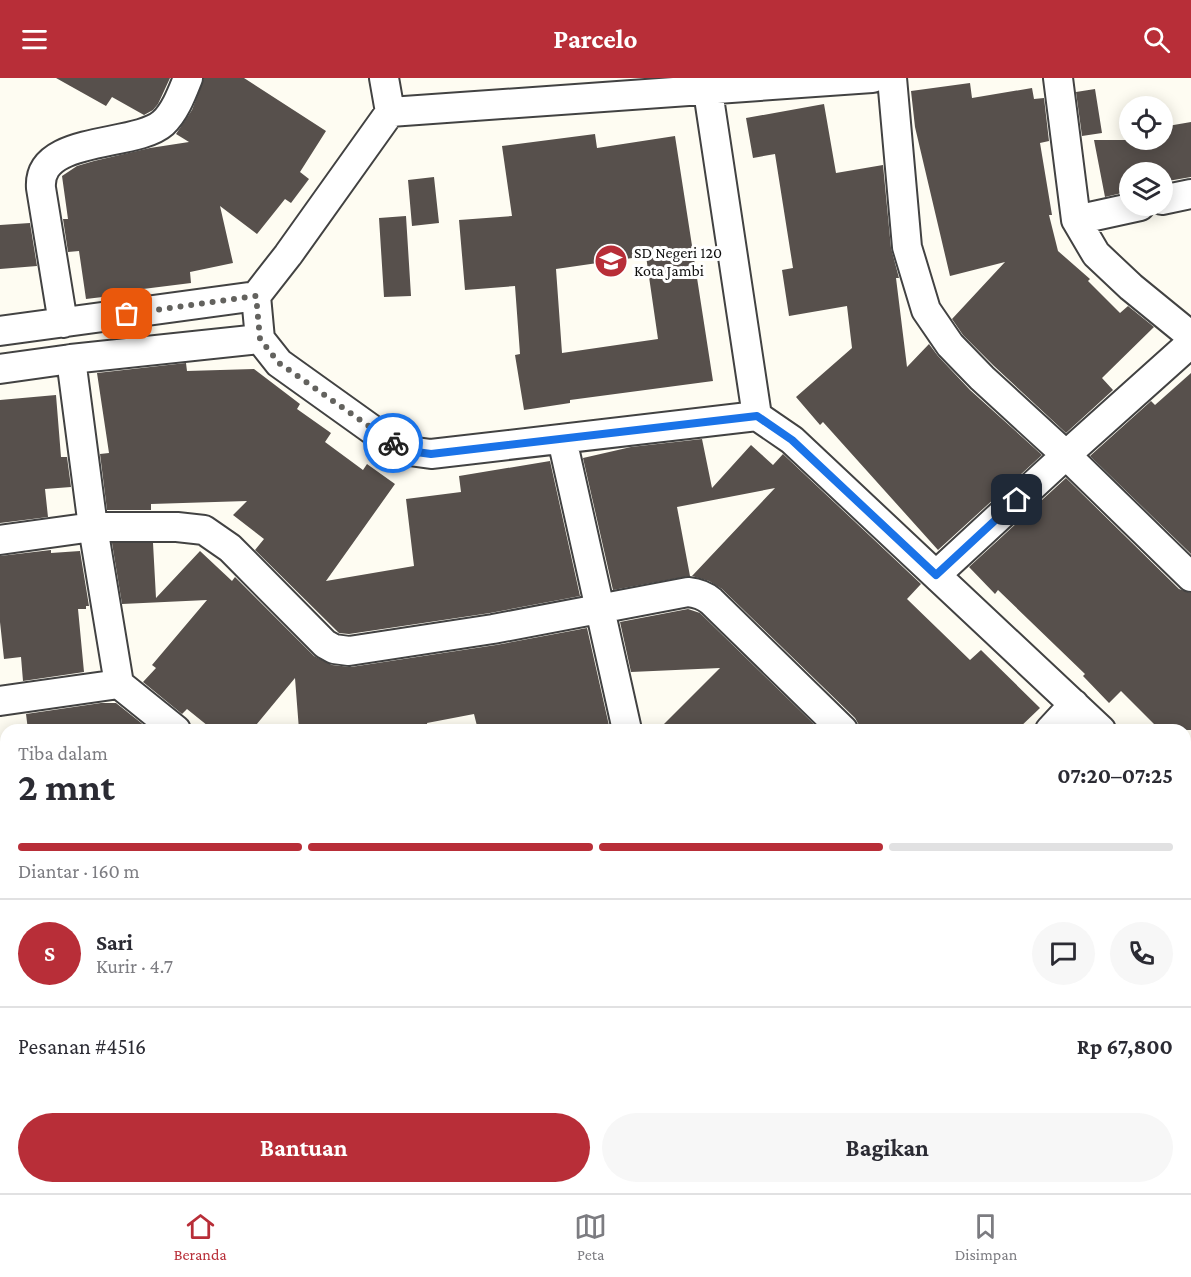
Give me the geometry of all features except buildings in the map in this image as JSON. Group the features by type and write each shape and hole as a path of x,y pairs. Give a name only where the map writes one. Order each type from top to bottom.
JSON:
{"street":[{"path":"63,323 41,188 43,171 50,161 81,147 153,130 170,113 188,78"},
{"path":"384,78 390,112 256,296 260,339 279,363 388,441 409,451 431,454 757,416 792,440 1095,724"},
{"path":"390,112 707,85 875,78 907,247 926,310 958,353 982,378 1187,566"},
{"path":"1058,78 1076,220 1096,254 1131,287 1191,336"},
{"path":"707,85 757,416"},
{"path":"1173,198 1191,194"},
{"path":"1076,220 1119,211"},
{"path":"0,331 256,296"},
{"path":"0,369 260,339"},
{"path":"936,575 1066,454 1191,343"},
{"path":"71,359 93,527 119,684 169,724"},
{"path":"562,439 626,724"},
{"path":"0,540 93,527 177,527 204,530 230,548 325,644 334,649 349,651 434,639 688,592 704,596 837,724"},
{"path":"0,701 119,684"},
{"path":"1056,724 1074,704"}],"way so far":[{"path":"127,314 256,296 260,339 279,363 393,443"}],"place":[{"name":"SD Negeri 120 Kota Jambi","path":"611,261"}],"route":[{"path":"393,443 409,451 431,454 757,416 792,440 936,575 1017,500"}]}
